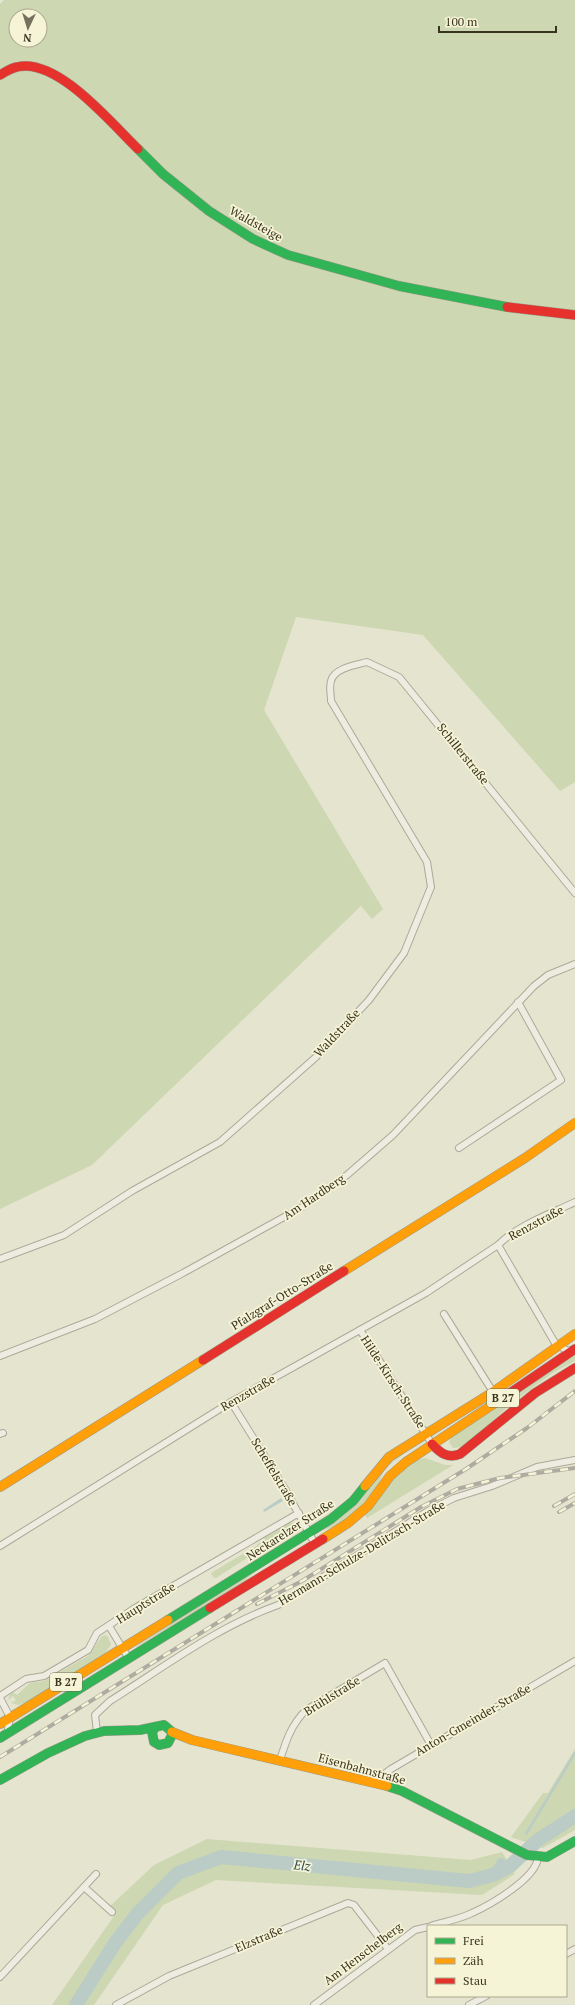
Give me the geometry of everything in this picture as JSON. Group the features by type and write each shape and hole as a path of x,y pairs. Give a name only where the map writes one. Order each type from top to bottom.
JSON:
{"main road":[{"name":"Waldsteige","path":"0,75 16,67 27,66 48,70 75,88 163,174 209,211 253,239 288,255 400,286 517,309 575,315"},
{"name":"Pfalzgraf-Otto-Straße","path":"0,1487 525,1158 575,1123"},
{"name":"Neckarelzer Straße","path":"0,1724 208,1596 346,1508 389,1457 423,1428 493,1392 575,1334"},
{"name":"B 27","path":"3,1736 316,1544 359,1515 368,1506 390,1476 406,1462 574,1350"},
{"path":"432,1444 446,1456 451,1457 460,1454 535,1393 575,1368"},
{"path":"0,1780 69,1742 97,1732 110,1730 132,1730 166,1725 172,1732 170,1742 160,1745 152,1739 132,1730"},
{"path":"152,1739 152,1732 156,1727"},
{"name":"Eisenbahnstraße","path":"172,1732 192,1740 374,1782 402,1791 515,1850 534,1856"},
{"name":"Eisenbahnstraße","path":"170,1742 192,1740"},
{"path":"534,1856 554,1854 575,1841"}],"street":[{"name":"Schillerstraße","path":"331,681 334,676 346,668 367,662 399,677 573,886 575,893"},
{"name":"Waldstraße","path":"0,1259 64,1235 132,1191 220,1142 316,1056 369,1000 404,953 431,887 427,862 330,701 331,681"},
{"name":"Am Hardberg","path":"0,1356 95,1319 183,1273 304,1206 347,1175 393,1135 518,1002 548,975 575,964"},
{"path":"459,1148 561,1080 518,1002"},
{"name":"Renzstraße","path":"0,1546 231,1402 426,1293 498,1245 504,1239 575,1202"},
{"name":"Renzstraße","path":"498,1245 546,1330 555,1343 559,1346"},
{"path":"444,1314 493,1392"},
{"name":"Hilde-Kirsch-Straße","path":"360,1330 432,1444"},
{"path":"559,1346 574,1350"},
{"name":"Scheffelstraße","path":"231,1402 299,1513 316,1544"},
{"name":"Hermann-Schulze-Delitzsch-Straße","path":"97,1732 95,1714 110,1701 229,1627 254,1614 278,1605 428,1511 454,1498 492,1486 537,1467 575,1460"},
{"name":"Hauptstraße","path":"0,1697 27,1678 44,1676 88,1650 97,1633 207,1565 299,1513"},
{"path":"109,1626 129,1659"},
{"name":"Anton-Gmeinder-Straße","path":"374,1782 391,1769 575,1661"},
{"name":"Brühlstraße","path":"280,1760 290,1730 296,1719 306,1710 385,1663 431,1745"},
{"path":"0,1697 10,1717 3,1736"},
{"path":"434,1925 471,1914 492,1902 526,1878 538,1861 534,1856"},
{"path":"0,1977 96,1874"},
{"path":"84,1887 112,1912"},
{"name":"Elzstraße","path":"116,2005 169,1976 348,1903 354,1905 388,1949"},
{"name":"Am Henschelberg","path":"314,2005 415,1930 427,1927"},
{"path":"469,2005 484,1997"}],"green space":[{"path":"4,0 575,0 575,782 560,791 423,635 296,617 264,710 383,909 372,919 361,906 92,1165 0,1209 0,4"},
{"path":"575,1355 575,1361 557,1370 532,1388 503,1411 475,1438 460,1447 453,1448 449,1442 452,1435"},
{"path":"403,1452 404,1454 385,1470 379,1482 362,1505 339,1524 322,1530 384,1467"},
{"path":"425,1458 445,1465 453,1465 367,1518 365,1514 392,1481 408,1466"},
{"path":"287,1521 294,1523 296,1530 294,1535 270,1546 269,1544 216,1578 213,1577 211,1573 256,1546 266,1536"},
{"path":"256,1571 242,1583 136,1647 139,1644"},
{"path":"105,1635 108,1637 111,1645 105,1653 27,1702 18,1705 11,1703 16,1700 13,1696 8,1700 11,1691 17,1695 30,1683 44,1681 88,1656 102,1636"},
{"path":"575,1749 575,1830 543,1848 511,1837 543,1793 548,1793"},
{"path":"207,1839 471,1860 502,1852 515,1874 482,1895 216,1880 163,1905 94,2005 52,2005 114,1916 106,1910 154,1865"}],"shaded area":[{"path":"281,1498 283,1501 264,1512 263,1510"}],"waterway":[{"path":"526,1834 575,1753"},
{"name":"Elz","path":"76,2005 115,1943 138,1913 178,1873 221,1857 469,1881 493,1875 510,1866 538,1840 575,1816"},
{"name":"Elz","path":"493,1875 501,1862"}],"railway":[{"path":"0,1757 466,1469 527,1428 575,1391"},
{"path":"257,1604 302,1581 421,1507 457,1489 500,1478 575,1468"},
{"path":"554,1506 575,1494"},
{"path":"559,1512 575,1503"}],"traffic: fast":[{"path":"138,149 163,174 209,211 253,239 288,255 399,286 507,307"},
{"path":"168,1620 331,1519 353,1501 365,1486"},
{"path":"0,1738 210,1608"},
{"path":"0,1780 48,1753 85,1736 104,1731 140,1730 164,1725 171,1731 172,1735 168,1743 159,1745 154,1742 152,1732 156,1727"},
{"path":"387,1786 402,1791 527,1855 547,1857 575,1841"}],"traffic: slow":[{"path":"344,1271 525,1158 575,1123"},
{"path":"365,1486 389,1457 493,1392 575,1334"},
{"path":"0,1487 203,1360"},
{"path":"323,1539 348,1523 368,1506 390,1476 406,1462 510,1393"},
{"path":"0,1724 168,1620"},
{"path":"172,1732 192,1740 387,1786"}],"traffic: jam":[{"path":"0,75 17,67 33,67 49,72 82,94 138,149"},
{"path":"507,307 575,315"},
{"path":"203,1360 344,1271"},
{"path":"510,1393 575,1349"},
{"path":"432,1444 444,1454 452,1456 460,1454 535,1393 575,1368"},
{"path":"210,1608 323,1539"}]}
